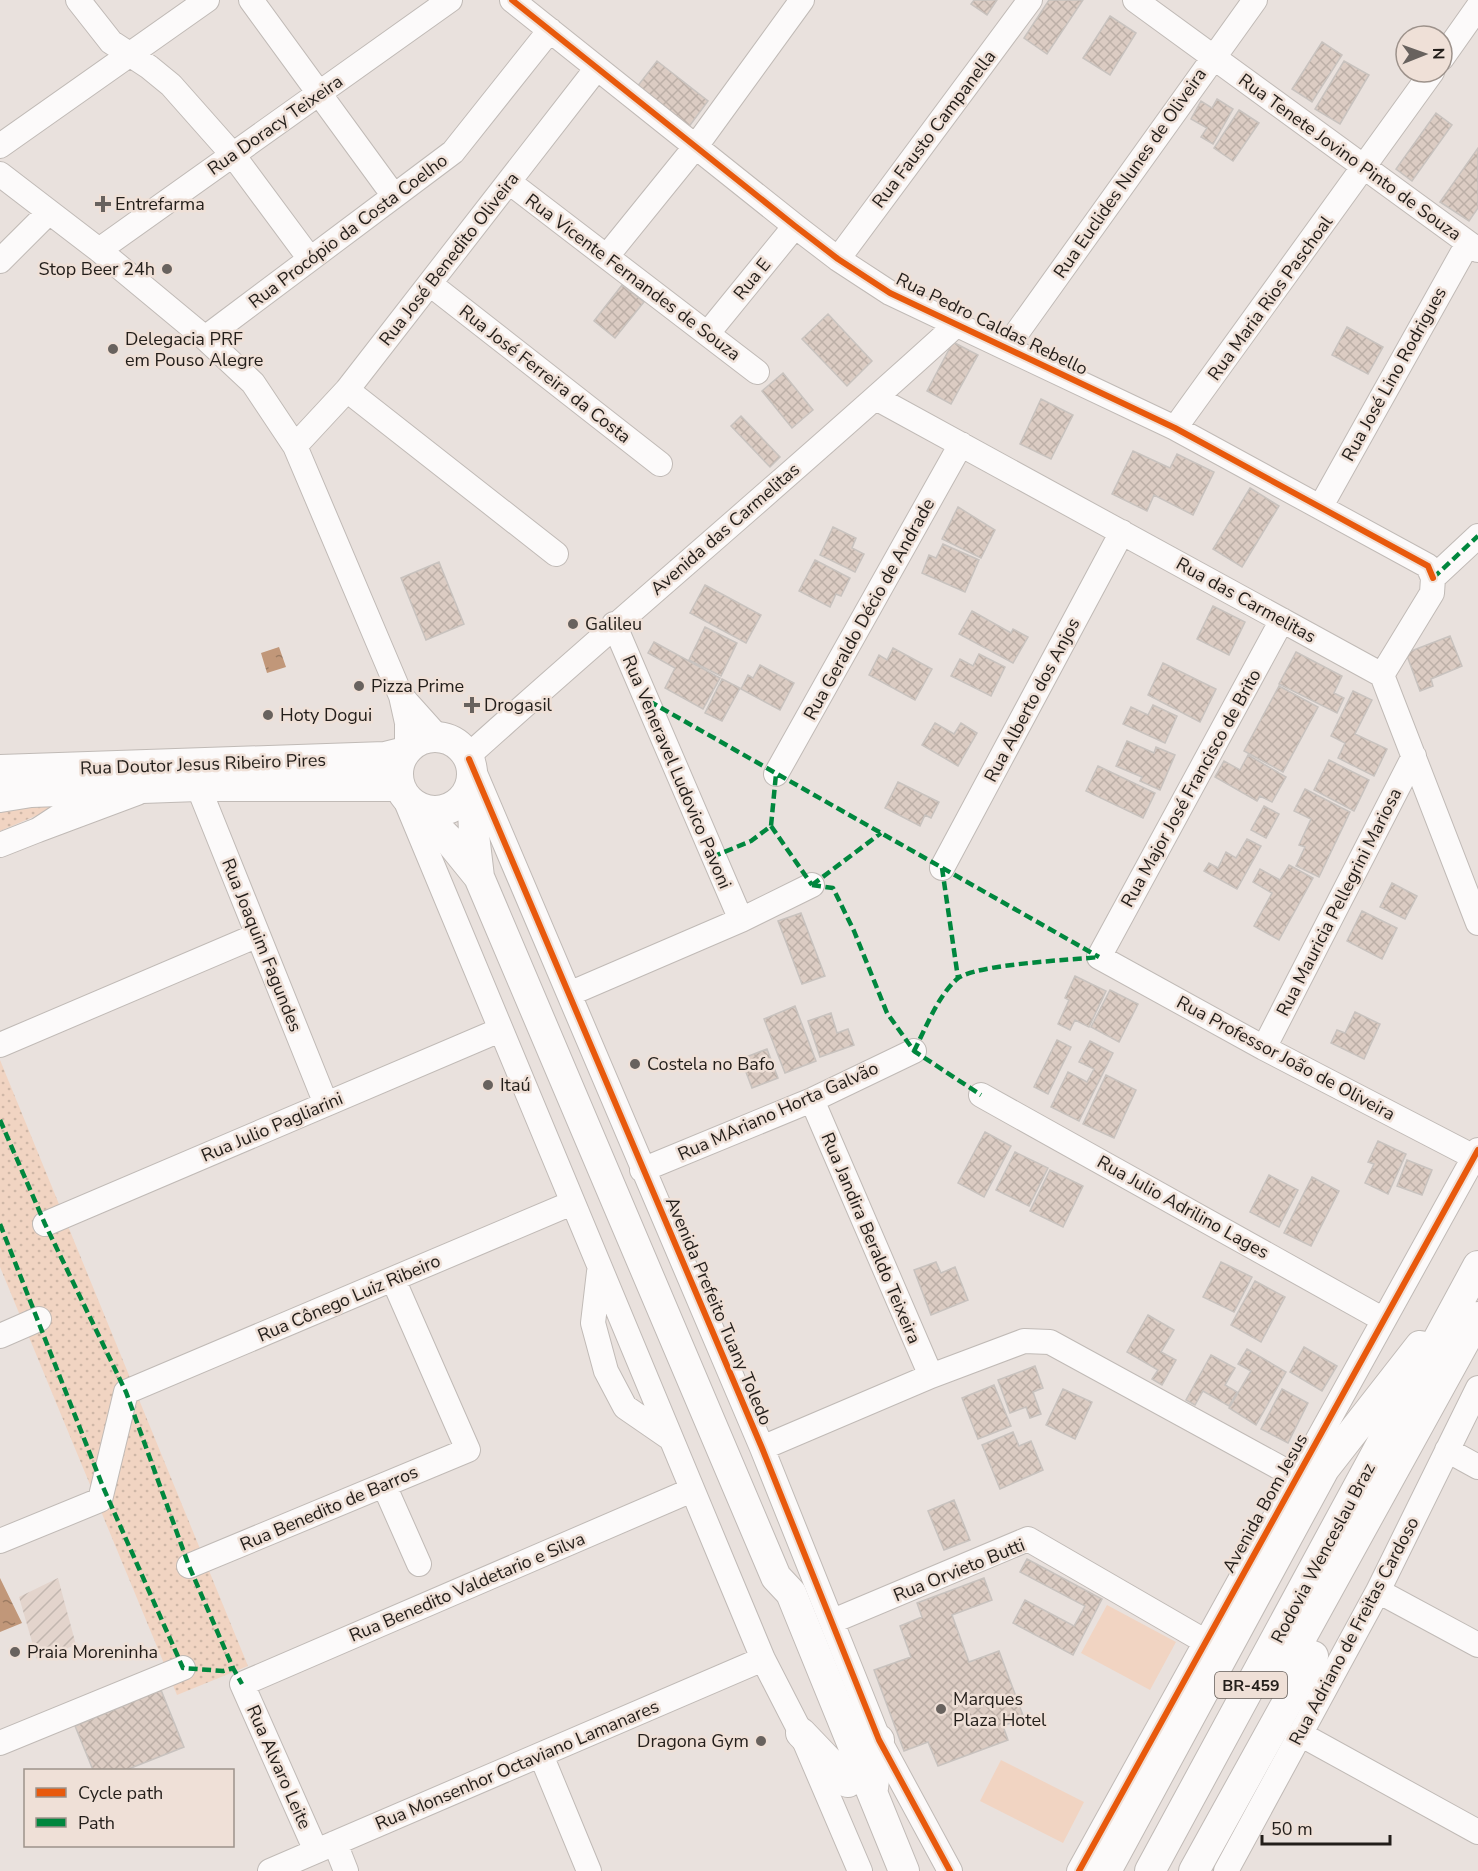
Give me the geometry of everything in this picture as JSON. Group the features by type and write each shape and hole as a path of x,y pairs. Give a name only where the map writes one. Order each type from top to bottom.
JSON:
{"main road":[{"path":"479,877 470,765 456,743 438,737 421,739 406,751 398,768 405,793 449,840 479,877 776,1577 791,1593 860,1786 879,1829 904,1871"},
{"name":"Rua Doutor Jesus Ribeiro Pires","path":"0,770 386,757 406,751"},
{"path":"405,793 429,811 449,809 464,796 470,765"},
{"name":"Rua Doutor Jesus Ribeiro Pires","path":"0,797 63,791 198,786 405,793"},
{"path":"1106,1871 1324,1469 1472,1278"},
{"name":"Rodovia Wenceslau Braz","path":"1174,1871 1362,1504 1472,1278"},
{"path":"1194,1871 1378,1539 1414,1442 1478,1317"},
{"name":"Rodovia Wenceslau Braz","path":"1150,1871 1362,1504 1478,1317"},
{"path":"801,1733 860,1786"},
{"path":"860,1786 879,1740"},
{"path":"879,1829 886,1871"}],"street":[{"path":"78,0 111,42 132,55 171,86 233,155 310,259"},
{"path":"0,146 207,0"},
{"path":"251,0 394,196"},
{"name":"Rua Doracy Teixeira","path":"99,250 450,0"},
{"name":"Rua Pedro Caldas Rebello","path":"512,0 838,259 890,293 955,326 1175,428 1428,566 1433,578"},
{"path":"607,256 696,146 802,0"},
{"name":"Rua Fausto Campanella","path":"838,259 1030,0"},
{"name":"Rua Tenete Jovino Pinto de Souza","path":"1135,0 1473,246"},
{"name":"Rua Euclides Nunes de Oliveira","path":"1006,348 1212,57 1255,0"},
{"path":"1454,41 1478,7"},
{"name":"Rua Procópio da Costa Coelho","path":"205,338 453,152 550,30"},
{"name":"Rua José Benedito Oliveira","path":"295,446 347,390 597,68"},
{"name":"Rua Maria Rios Paschoal","path":"1175,428 1424,84"},
{"path":"0,174 99,250 205,338 253,383 295,446 401,696 407,723 406,751"},
{"name":"Rua Vicente Fernandes de Souza","path":"509,182 758,372"},
{"path":"0,261 50,212"},
{"name":"Rua E","path":"708,333 795,225"},
{"name":"Rua José Lino Rodrigues","path":"1321,506 1473,246"},
{"name":"Rua José Ferreira da Costa","path":"429,284 660,464"},
{"name":"Avenida das Carmelitas","path":"470,765 614,624 876,398 955,326"},
{"path":"347,390 556,554"},
{"name":"Rua das Carmelitas","path":"876,398 1382,675"},
{"name":"Rua Geraldo Décio de Andrade","path":"776,774 961,444"},
{"name":"Rua Alberto dos Anjos","path":"942,868 1122,532"},
{"path":"1478,537 1433,578 1432,593 1382,675 1478,923"},
{"name":"Rua Major José Francisco de Brito","path":"1099,957 1282,620"},
{"name":"Rua Veneravel Ludovico Pavoni","path":"614,624 741,920"},
{"path":"401,696 438,737"},
{"name":"Rua Mauricia Pellegrini Mariosa","path":"1264,1048 1414,756"},
{"name":"Avenida Prefeito Tuany Toledo","path":"470,765 762,1448 879,1740 950,1871"},
{"name":"Rua Joaquim Fagundes","path":"198,786 326,1104"},
{"name":"Rua Doutor Jesus Ribeiro Pires","path":"0,844 153,788"},
{"name":"Rua Doutor Jesus Ribeiro Pires","path":"38,830 64,813 70,804 63,791"},
{"path":"405,793 500,1030 763,1659 801,1733 860,1871"},
{"path":"569,994 741,920 812,885"},
{"path":"0,1045 258,935"},
{"name":"Rua Professor João de Oliveira","path":"1099,957 1264,1048 1476,1154"},
{"name":"Rua Julio Pagliarini","path":"45,1224 500,1030"},
{"name":"Rua MAriano Horta Galvão","path":"642,1170 812,1100 914,1051"},
{"name":"Rua Julio Adrilino Lages","path":"981,1095 1384,1320"},
{"name":"Rua Jandira Beraldo Teixeira","path":"812,1100 931,1376"},
{"name":"Avenida Bom Jesus","path":"1079,1871 1476,1154"},
{"name":"Rua Cônego Luiz Ribeiro","path":"0,1541 100,1500 126,1392 572,1203"},
{"path":"600,1269 593,1323 606,1371 625,1407 670,1438"},
{"name":"Rua Benedito de Barros","path":"189,1566 468,1450 393,1279"},
{"path":"0,1336 39,1319"},
{"path":"762,1448 931,1376 1024,1341 1050,1342 1297,1477"},
{"name":"Rua Adriano de Freitas Cardoso","path":"1232,1869 1300,1734 1378,1591 1478,1388"},
{"path":"1447,1450 1478,1467"},
{"path":"384,1485 419,1564"},
{"name":"Rua Benedito Valdetario e Silva","path":"242,1684 692,1490"},
{"name":"Rua Orvieto Butti","path":"833,1621 1028,1539 1206,1642"},
{"path":"1378,1591 1478,1645"},
{"name":"Rua Monsenhor Octaviano Lamanares","path":"270,1871 763,1659"},
{"path":"0,1743 183,1668"},
{"name":"Rua Alvaro Leite","path":"242,1684 326,1847 346,1871"},
{"path":"1300,1734 1478,1832"},
{"path":"541,1755 589,1871"}],"shaded area":[{"path":"53,804 52,809 0,831 0,810"},
{"path":"0,1060 248,1666 177,1695 0,1267"},
{"path":"58,1578 76,1645 37,1659 19,1597"},
{"path":"1107,1605 1176,1642 1150,1690 1081,1653"},
{"path":"1001,1760 1084,1802 1063,1843 980,1801"}],"water":[{"path":"279,647 286,667 267,673 261,653"},
{"path":"0,1578 22,1623 0,1632"}],"building":[{"path":"974,0 997,0 987,15 971,4"},
{"path":"1049,0 1083,0 1047,54 1024,38"},
{"path":"1110,16 1136,33 1110,75 1083,58"},
{"path":"1322,42 1342,55 1312,102 1292,89"},
{"path":"657,61 708,101 685,132 633,92"},
{"path":"1344,61 1369,75 1340,124 1315,109"},
{"path":"1217,99 1233,109 1213,144 1201,137 1207,128 1191,119 1201,101 1212,108"},
{"path":"1239,110 1259,123 1233,161 1214,148"},
{"path":"1436,113 1452,125 1412,181 1396,169"},
{"path":"1478,148 1478,208 1469,221 1440,202"},
{"path":"622,285 644,302 615,338 594,321"},
{"path":"828,314 872,361 847,386 802,339"},
{"path":"1347,327 1383,347 1368,374 1332,355"},
{"path":"953,342 978,355 951,404 927,391"},
{"path":"783,373 813,410 792,428 762,391"},
{"path":"1041,399 1073,415 1051,459 1020,444"},
{"path":"741,416 780,457 770,467 731,426"},
{"path":"1133,451 1170,468 1177,454 1214,472 1193,515 1154,495 1147,511 1112,494"},
{"path":"1250,488 1279,506 1242,567 1213,549"},
{"path":"958,507 995,530 981,558 942,539"},
{"path":"833,527 856,538 852,548 864,554 855,572 820,555"},
{"path":"943,544 979,560 965,592 922,573 929,555 936,558"},
{"path":"815,560 850,578 841,596 836,594 830,607 799,591"},
{"path":"439,562 464,624 426,640 401,578"},
{"path":"705,585 761,615 746,643 690,613"},
{"path":"1213,606 1245,622 1229,655 1197,639"},
{"path":"972,611 1011,633 1013,629 1028,637 1013,663 959,634"},
{"path":"705,627 737,643 721,676 689,660"},
{"path":"1450,636 1462,666 1431,679 1433,686 1420,691 1406,653"},
{"path":"654,642 720,678 703,709 665,688 675,668 648,653"},
{"path":"893,648 932,669 915,700 869,675 879,655 887,660"},
{"path":"1296,652 1342,676 1334,693 1344,698 1337,713 1279,684"},
{"path":"979,654 1005,667 991,696 951,676 960,659 973,666"},
{"path":"1163,663 1216,689 1200,722 1148,695"},
{"path":"760,665 794,683 780,710 741,689 748,675 753,678"},
{"path":"722,679 740,688 722,721 705,713"},
{"path":"1279,686 1318,707 1283,772 1244,751"},
{"path":"1353,691 1372,700 1355,734 1387,749 1374,776 1338,758 1345,743 1331,736"},
{"path":"1153,705 1177,716 1165,743 1123,724 1131,707 1148,715"},
{"path":"935,723 954,734 961,723 977,733 958,766 922,745"},
{"path":"1127,741 1154,753 1156,747 1175,755 1160,790 1140,781 1142,777 1116,766"},
{"path":"1248,755 1286,777 1272,802 1260,796 1257,801 1215,777 1224,761 1240,770"},
{"path":"1329,760 1369,780 1354,811 1314,790"},
{"path":"1098,766 1155,793 1143,818 1086,791"},
{"path":"898,782 939,802 931,818 925,815 920,826 885,808"},
{"path":"1305,789 1350,812 1319,877 1296,866 1305,847 1299,845 1311,819 1294,811"},
{"path":"1264,806 1279,814 1266,838 1251,830"},
{"path":"1247,839 1261,846 1237,889 1204,871 1209,863 1218,868 1226,852 1236,858"},
{"path":"1289,865 1313,878 1279,940 1254,926 1272,893 1253,882 1260,869 1280,880"},
{"path":"1392,883 1417,896 1405,919 1380,907"},
{"path":"1362,911 1397,928 1382,959 1347,941"},
{"path":"801,913 825,976 802,984 778,921"},
{"path":"1075,976 1106,991 1089,1027 1075,1020 1070,1030 1058,1024 1069,1000 1065,998"},
{"path":"1110,990 1138,1004 1119,1042 1091,1027"},
{"path":"795,1006 816,1061 785,1073 764,1019"},
{"path":"1355,1012 1380,1024 1364,1059 1331,1043 1337,1030 1345,1033"},
{"path":"831,1013 837,1033 848,1029 854,1045 820,1057 808,1021"},
{"path":"1057,1040 1071,1047 1048,1094 1034,1087"},
{"path":"1090,1041 1113,1053 1079,1121 1051,1107 1068,1072 1087,1082 1094,1069 1079,1062"},
{"path":"767,1049 778,1078 752,1088 741,1059"},
{"path":"1106,1075 1136,1090 1114,1138 1083,1124"},
{"path":"985,1132 1011,1146 984,1197 958,1183"},
{"path":"1378,1141 1406,1154 1388,1194 1365,1183 1374,1164 1368,1162"},
{"path":"1015,1152 1048,1168 1029,1206 996,1190"},
{"path":"1407,1160 1432,1170 1422,1195 1397,1186"},
{"path":"1050,1170 1083,1186 1063,1227 1030,1211"},
{"path":"1269,1175 1298,1190 1279,1227 1250,1212"},
{"path":"1312,1177 1339,1191 1311,1246 1284,1233"},
{"path":"936,1262 941,1273 955,1267 968,1300 931,1315 914,1270"},
{"path":"1221,1262 1252,1277 1234,1312 1203,1297"},
{"path":"1255,1281 1285,1297 1261,1342 1231,1325"},
{"path":"1148,1315 1174,1330 1161,1352 1176,1360 1162,1385 1152,1379 1158,1370 1127,1352"},
{"path":"1304,1347 1337,1366 1322,1391 1290,1372"},
{"path":"1247,1349 1286,1372 1256,1425 1229,1408 1251,1371 1238,1364"},
{"path":"1211,1355 1235,1368 1225,1385 1237,1392 1229,1406 1203,1391 1195,1405 1186,1400"},
{"path":"1035,1366 1043,1388 1033,1392 1041,1414 1030,1418 1026,1407 1010,1413 998,1380"},
{"path":"994,1385 1011,1426 978,1439 962,1398"},
{"path":"1063,1389 1092,1402 1075,1439 1046,1425"},
{"path":"1282,1389 1308,1403 1288,1443 1261,1429"},
{"path":"1013,1432 1019,1446 1031,1441 1043,1470 1000,1489 982,1445"},
{"path":"954,1500 970,1540 944,1550 928,1511"},
{"path":"1027,1559 1102,1599 1073,1655 1013,1623 1025,1600 1074,1626 1085,1606 1020,1572"},
{"path":"984,1578 992,1600 952,1615 969,1662 999,1651 1024,1718 1003,1726 1008,1740 938,1766 928,1742 904,1751 874,1670 911,1657 900,1626 922,1617 917,1603"},
{"path":"161,1690 184,1747 129,1769 93,1769 75,1726"}],"marked path":[{"path":"1433,578 1478,536"},
{"path":"649,701 1099,957"},
{"path":"712,857 751,841 771,826 776,774"},
{"path":"771,826 812,885"},
{"path":"812,885 881,833"},
{"path":"942,868 958,978"},
{"path":"812,885 833,888 854,931 887,1013 914,1051 981,1095"},
{"path":"914,1051 938,1004 957,979 967,974 1002,966 1099,957"},
{"path":"0,1120 45,1224 126,1392 189,1566 242,1684"},
{"path":"0,1224 103,1487 183,1668 223,1671 233,1668"}],"cycle path":[{"path":"512,0 795,226 838,259 890,293 1175,428 1428,566 1433,578"},
{"path":"469,759 762,1448 879,1740 950,1871"},
{"path":"1079,1871 1478,1150"}],"place":[{"name":"Entrefarma","path":"103,204"},
{"name":"Stop Beer 24h","path":"167,269"},
{"name":"Delegacia PRF em Pouso Alegre","path":"113,349"},
{"name":"Galileu","path":"573,624"},
{"name":"Pizza Prime","path":"359,686"},
{"name":"Drogasil","path":"472,705"},
{"name":"Hoty Dogui","path":"268,715"},
{"name":"Costela no Bafo","path":"635,1064"},
{"name":"Itaú","path":"488,1085"},
{"name":"Praia Moreninha","path":"15,1652"},
{"name":"Marques Plaza Hotel","path":"941,1709"},
{"name":"Dragona Gym","path":"761,1741"}]}
